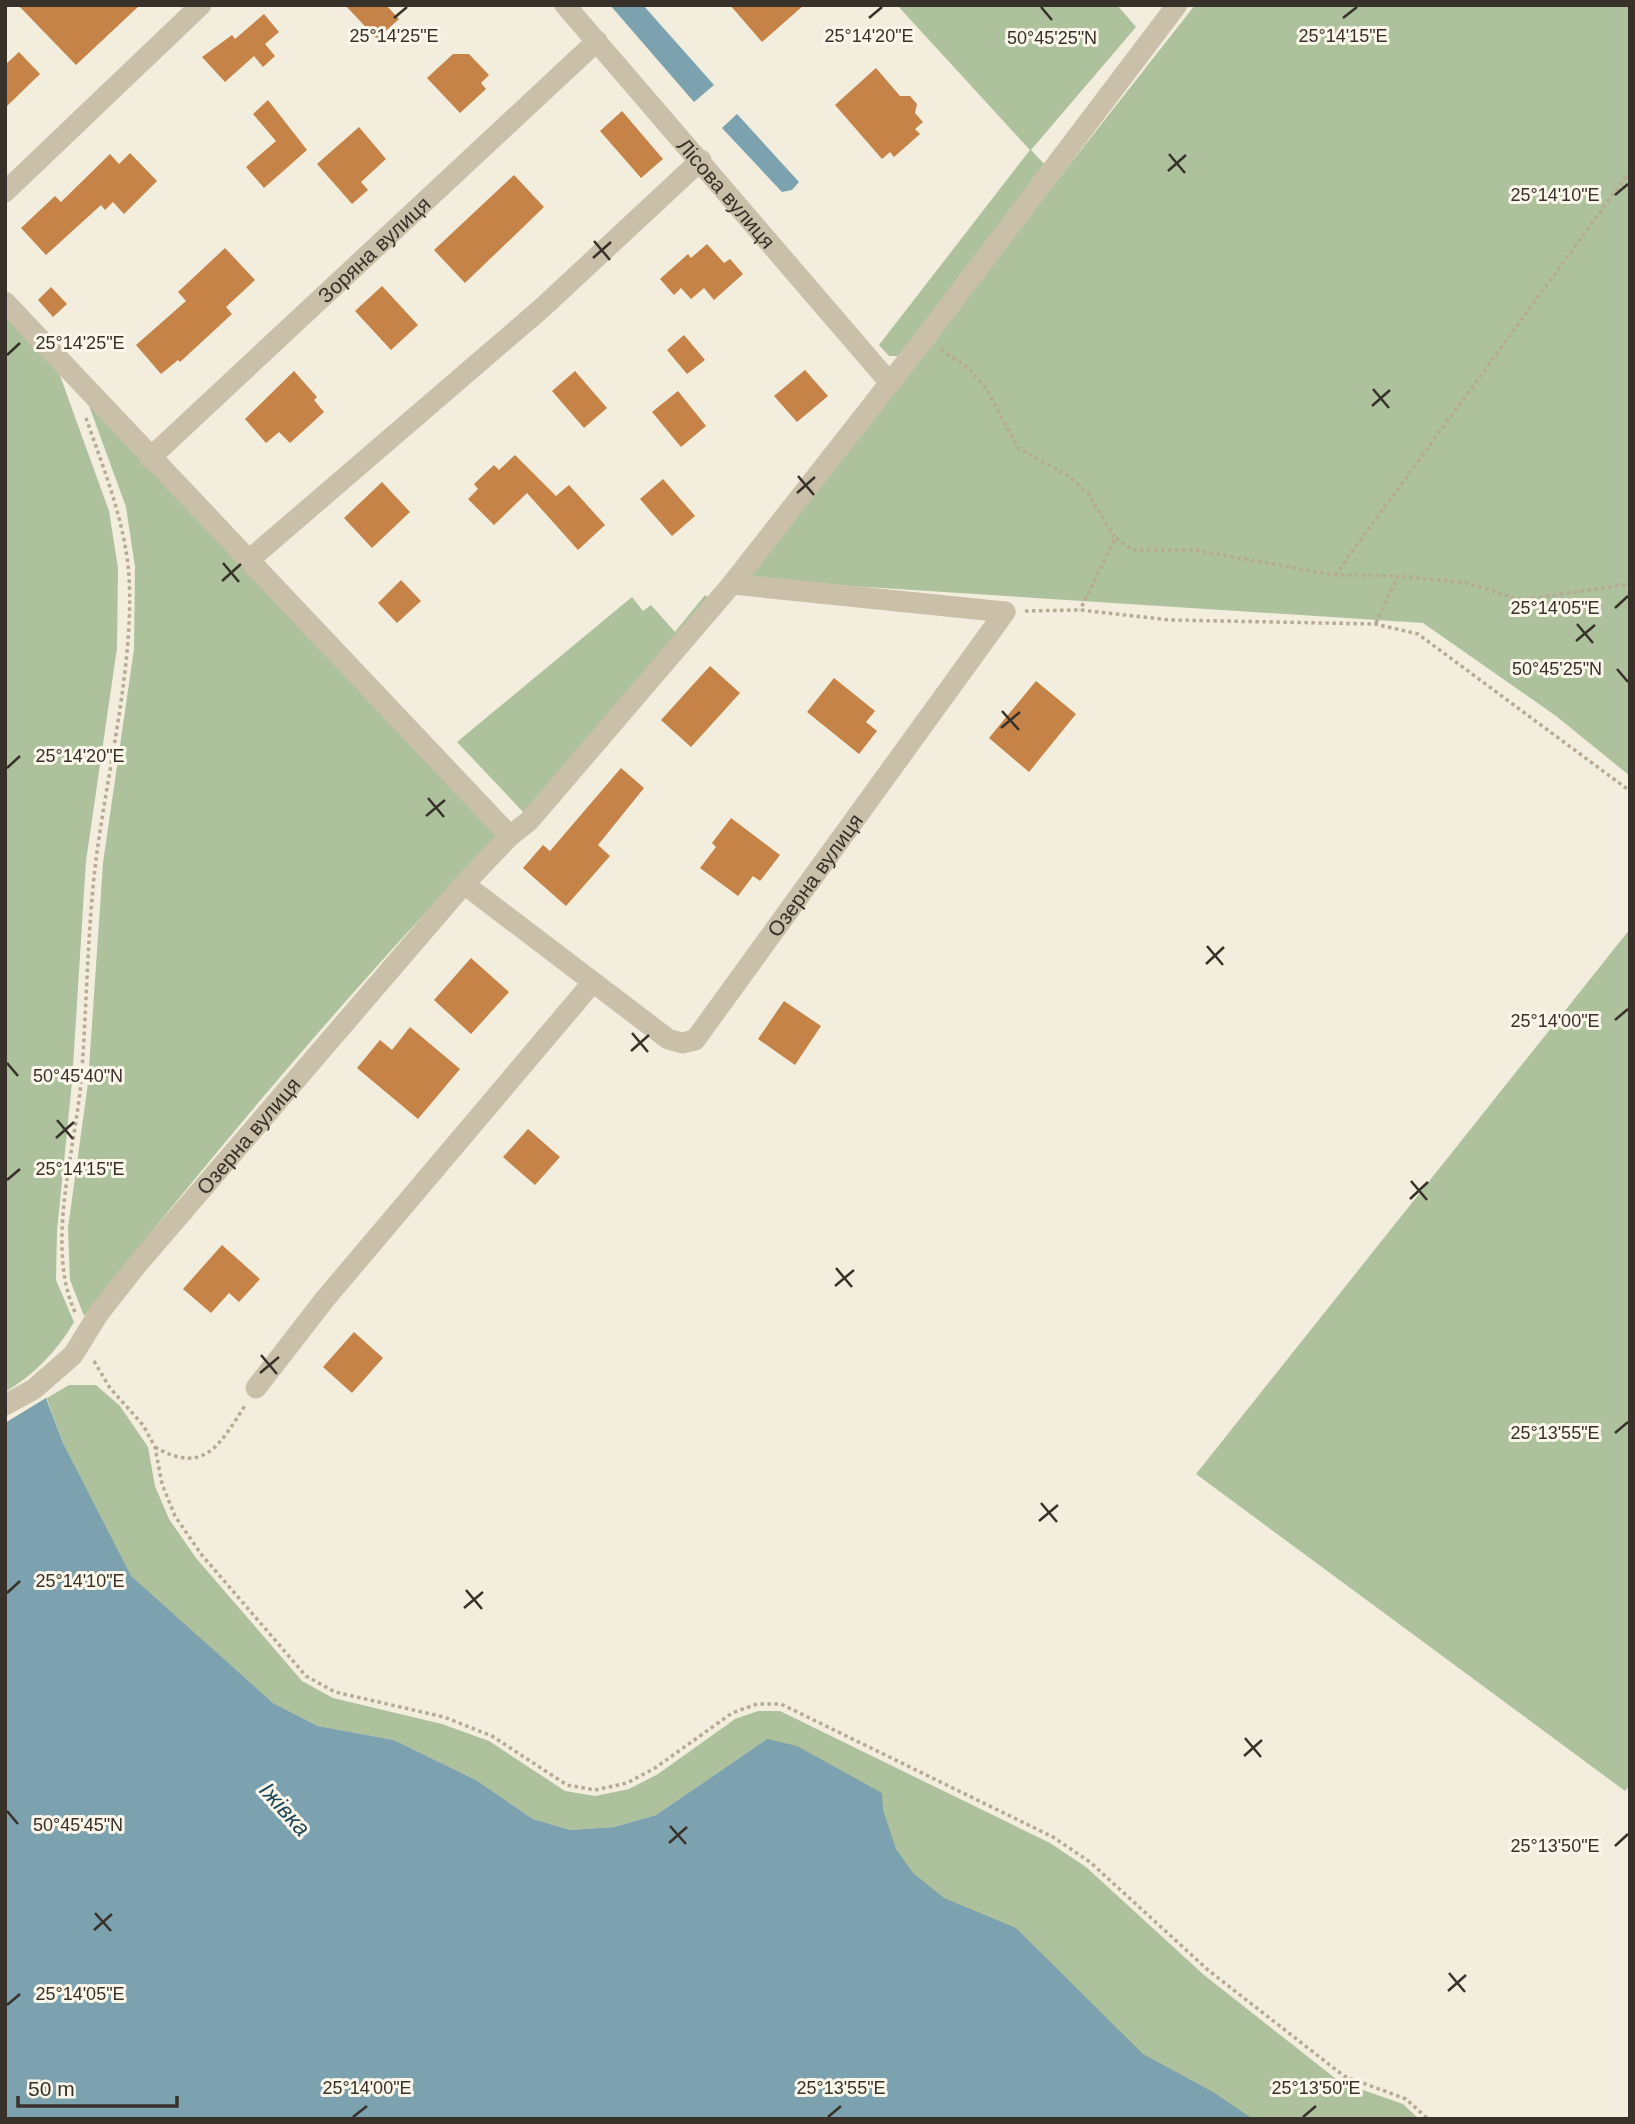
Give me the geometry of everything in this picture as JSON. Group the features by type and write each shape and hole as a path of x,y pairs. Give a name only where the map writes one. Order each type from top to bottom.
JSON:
{"street":[{"path":"5,192 201,5"},
{"name":"Лісова вулиця","path":"565,5 890,383"},
{"name":"Озерна вулиця","path":"5,1405 34,1389 73,1355 136,1266 464,884 510,836 529,821 732,584 925,338 1177,5"},
{"name":"Зоряна вулиця","path":"150,458 597,41"},
{"path":"249,560 542,308 701,160"},
{"path":"5,302 510,836"},
{"path":"732,584 1005,612"},
{"name":"Озерна вулиця","path":"464,884 668,1039 682,1043 695,1040 1005,612"},
{"path":"256,1388 325,1299 593,982"}],"path":[{"path":"1335,575 1630,171"},
{"path":"925,338 969,368 987,390 1018,448 1070,477 1088,493 1115,538 1132,550 1194,550 1335,575 1398,576 1467,583 1521,600 1630,584"},
{"path":"81,406 118,509 128,568 126,649 96,862 81,1082 63,1229 62,1264 68,1297 97,1368 142,1424 155,1447 162,1484 175,1516 201,1554 306,1676 335,1692 444,1717 492,1736 567,1785 595,1790 626,1783 655,1768 732,1713 757,1704 781,1704 1053,1837 1090,1862 1208,1970 1344,2076 1406,2099 1428,2119"},
{"path":"1080,610 1115,538"},
{"path":"1375,624 1398,576"},
{"path":"1005,612 1080,610 1170,620 1375,624 1418,634 1630,791"},
{"path":"155,1447 176,1459 204,1457 226,1436 256,1388"}],"green space":[{"path":"897,5 1117,5 1136,27 1031,150 1046,166 899,356 889,356 879,345 1030,150"},
{"path":"1195,5 1630,5 1630,776 1556,716 1423,623 744,579"},
{"path":"5,314 58,370 109,511 118,568 117,648 86,861 72,1082 57,1231 56,1280 74,1322 44,1362 5,1392"},
{"path":"87,400 498,837 389,952 285,1071 84,1316 70,1280 68,1228 88,1083 103,863 134,649 135,567 126,507"},
{"path":"705,595 709,598 525,814 457,742 632,597 643,611 651,605 675,632"},
{"path":"1630,929 1630,1785 1625,1791 1196,1474"},
{"path":"69,1385 96,1385 120,1406 148,1447 155,1486 169,1519 196,1558 302,1681 333,1698 442,1724 489,1741 565,1791 595,1796 629,1789 658,1774 735,1719 758,1711 780,1711 1050,1843 1086,1867 1204,1975 1340,2082 1403,2104 1419,2119 1041,2119 767,1739 656,1815 614,1827 570,1830 533,1819 476,1780 394,1740 318,1726 273,1703 130,1576 63,1443 47,1399 5,1423"}],"water":[{"path":"610,5 643,5 714,85 694,102"},
{"path":"737,114 799,182 792,190 782,192 722,128"},
{"name":"Іжівка","path":"46,1398 63,1443 131,1576 273,1703 318,1726 394,1740 476,1780 533,1819 570,1830 614,1827 656,1815 767,1739 797,1746 882,1793 883,1810 896,1849 913,1873 944,1898 1016,1928 1143,2054 1213,2092 1253,2119 5,2119 5,1423"}],"building":[{"path":"18,5 140,5 76,65"},
{"path":"345,5 386,5 399,19 377,39"},
{"path":"730,5 804,5 762,42"},
{"path":"264,14 279,32 265,44 275,56 263,67 254,56 225,82 202,57 232,35 235,39"},
{"path":"19,52 40,74 5,108 5,65"},
{"path":"453,54 469,54 489,75 481,83 486,89 460,113 427,78"},
{"path":"876,68 900,96 910,96 917,104 915,113 923,122 915,129 920,134 894,157 890,152 882,159 835,105"},
{"path":"268,100 307,150 264,188 246,167 276,141 253,114"},
{"path":"622,111 663,159 641,178 600,131"},
{"path":"359,127 386,159 361,182 368,190 352,204 317,164"},
{"path":"130,153 157,181 124,214 113,202 105,210 101,205 46,255 21,228 55,196 61,202 110,154 119,164"},
{"path":"514,175 544,207 465,283 434,250"},
{"path":"707,244 724,263 730,259 743,274 714,300 704,288 691,299 681,288 674,295 660,279 688,254 691,258"},
{"path":"225,248 255,280 226,307 232,314 180,362 178,360 161,374 136,345 186,301 178,292"},
{"path":"382,286 418,325 391,350 355,311"},
{"path":"51,287 67,304 53,317 38,300"},
{"path":"684,335 705,360 687,374 667,350"},
{"path":"805,370 828,396 797,422 774,396"},
{"path":"294,371 317,397 314,400 324,412 290,443 279,432 266,443 245,419"},
{"path":"575,371 607,408 584,428 552,391"},
{"path":"678,391 706,426 681,447 652,412"},
{"path":"515,455 556,496 569,485 605,525 578,550 527,493 494,525 468,499 478,489 474,484 494,465 499,470"},
{"path":"663,479 695,516 672,536 640,499"},
{"path":"382,482 410,512 372,548 344,518"},
{"path":"401,580 421,601 397,623 378,603"},
{"path":"710,666 740,693 691,747 661,720"},
{"path":"834,678 875,711 866,722 877,731 859,754 807,712"},
{"path":"1036,681 1076,714 1029,772 989,738"},
{"path":"621,768 644,788 598,845 610,856 566,906 523,868 543,845 550,851"},
{"path":"731,818 780,855 760,881 753,876 738,896 700,868 716,847 712,843"},
{"path":"471,958 509,992 471,1034 434,1000"},
{"path":"784,1001 821,1026 795,1065 758,1039"},
{"path":"410,1027 460,1069 418,1119 357,1068 380,1040 392,1050"},
{"path":"528,1129 560,1157 535,1185 503,1157"},
{"path":"222,1245 260,1279 239,1302 229,1293 211,1313 183,1289"},
{"path":"354,1332 383,1358 352,1393 323,1367"}]}
